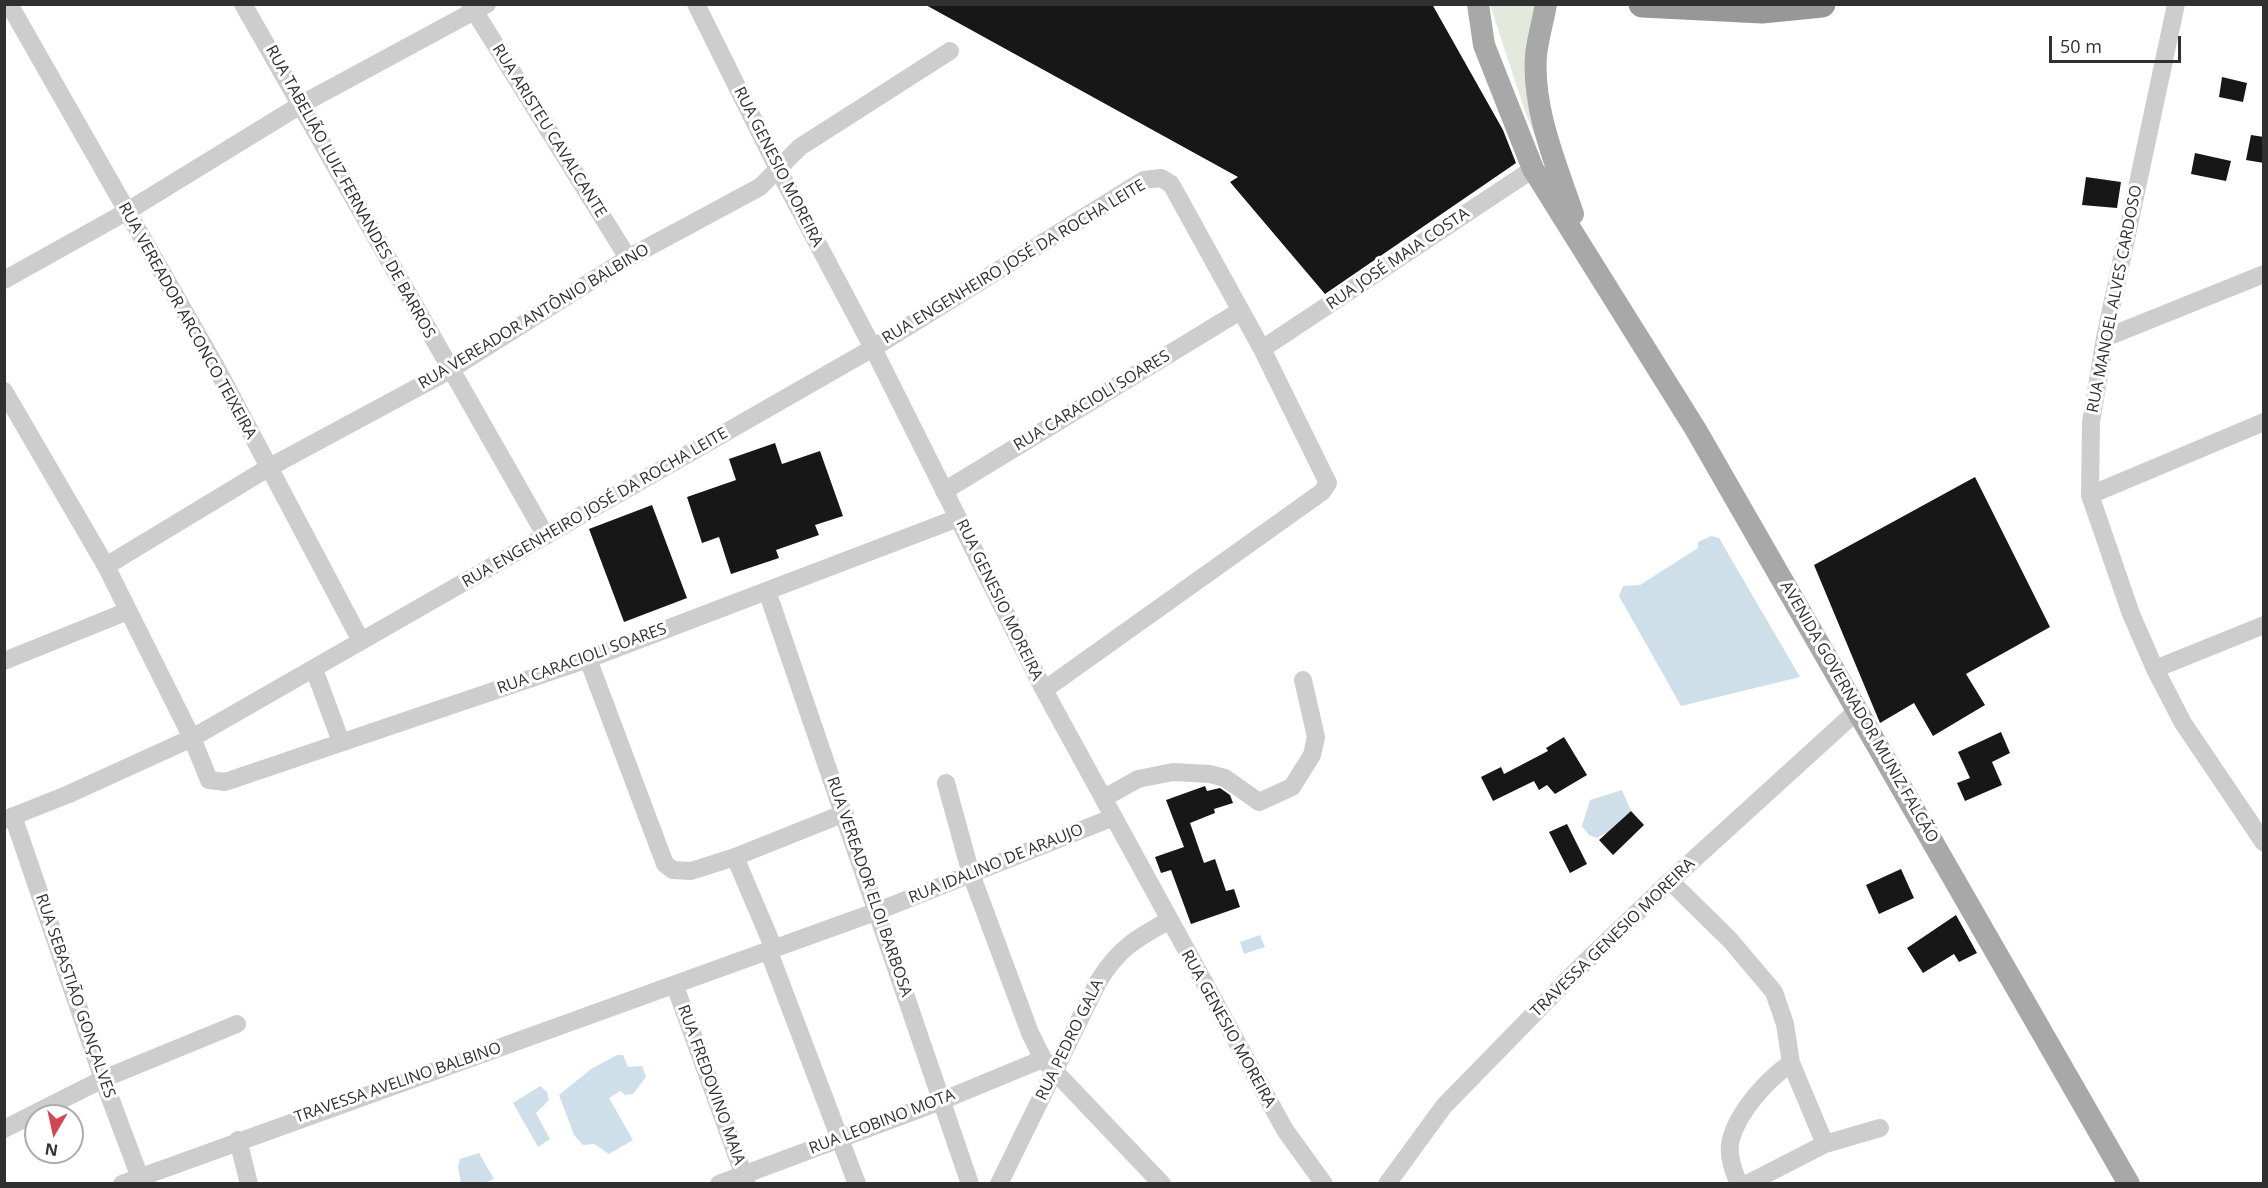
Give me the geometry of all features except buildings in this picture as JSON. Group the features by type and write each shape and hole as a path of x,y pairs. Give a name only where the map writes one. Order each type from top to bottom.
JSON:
{"highway":[{"path":"1642,4 1762,10 1822,4"}],"main road":[{"name":"AVENIDA GOVERNADOR MUNIZ FALCÃO","path":"1478,4 1484,45 1533,169 1582,244 1696,430 2130,1184"},
{"name":"AVENIDA GOVERNADOR MUNIZ FALCÃO","path":"1546,4 1536,54 1536,77 1545,129 1582,244"}],"street":[{"name":"RUA VEREADOR ARCONCO TEIXEIRA","path":"9,4 216,367 361,640"},
{"name":"RUA TABELIÃO LUIZ FERNANDES DE BARROS","path":"243,4 546,536"},
{"name":"RUA GENESIO MOREIRA","path":"696,4 778,169 873,348 1044,690 1168,921 1285,1130 1324,1184"},
{"name":"RUA MANOEL ALVES CARDOSO","path":"2176,4 2105,338 2091,422 2090,495 2132,614 2155,669 2184,723 2262,834"},
{"path":"4,280 126,212 302,104 477,7"},
{"name":"RUA ARISTEU CAVALCANTE","path":"477,7 628,258"},
{"name":"RUA VEREADOR ANTÔNIO BALBINO","path":"106,566 268,468 450,370 628,258 760,187 800,147 950,51"},
{"name":"RUA JOSÉ MAIA COSTA","path":"1262,349 1533,169"},
{"name":"RUA ENGENHEIRO JOSÉ DA ROCHA LEITE","path":"9,818 192,738 873,348 1144,180 1161,178 1170,184 1240,311"},
{"path":"2105,338 2264,274"},
{"path":"1044,690 1322,492 1328,483 1262,349 1240,311"},
{"name":"RUA CARACIOLI SOARES","path":"944,491 1240,311"},
{"path":"4,391 106,566 192,738"},
{"path":"2090,495 2264,422"},
{"name":"RUA CARACIOLI SOARES","path":"192,738 209,780 225,782 588,658 958,518"},
{"name":"RUA VEREADOR ELOI BARBOSA","path":"767,591 845,813 940,1101 970,1184"},
{"path":"4,661 128,611"},
{"path":"2155,669 2264,625"},
{"path":"588,658 665,864 673,870 691,871 735,857 845,813"},
{"path":"314,669 341,742"},
{"path":"1104,798 1138,779 1173,772 1210,774 1225,778 1259,802 1292,787 1312,755 1316,737 1303,680"},
{"name":"TRAVESSA GENESIO MOREIRA","path":"1387,1184 1444,1106 1574,973 1670,881 1858,710"},
{"path":"946,783 971,874 1030,1033 1049,1065 1162,1184"},
{"name":"RUA IDALINO DE ARAUJO","path":"675,986 878,911 1114,817"},
{"name":"RUA SEBASTIÃO GONÇALVES","path":"9,818 139,1175"},
{"path":"735,857 857,1184"},
{"path":"1670,881 1730,940 1774,992 1785,1024 1791,1063 1825,1144"},
{"name":"RUA PEDRO GALA","path":"999,1184 1049,1065 1112,959 1130,942 1168,921"},
{"name":"TRAVESSA AVELINO BALBINO","path":"122,1184 139,1175 675,986"},
{"name":"RUA FREDOVINO MAIA","path":"675,986 746,1179"},
{"path":"4,1129 103,1078 237,1024"},
{"path":"1739,1184 1731,1165 1731,1139 1747,1108 1776,1073 1791,1063"},
{"name":"RUA LEOBINO MOTA","path":"719,1184 746,1179 840,1138 940,1101 1049,1065"},
{"path":"1747,1184 1825,1144 1880,1128"},
{"path":"238,1140 249,1184"}],"shaded area":[{"path":"1490,5 1537,5 1541,149 1527,117"},
{"path":"1711,536 1719,538 1800,677 1681,706 1619,596 1623,586 1640,585 1698,548 1698,542"},
{"path":"1622,790 1631,811 1608,832 1597,838 1589,835 1582,826 1590,800"},
{"path":"1260,935 1265,947 1244,954 1240,942"},
{"path":"617,1055 623,1055 628,1067 642,1066 646,1077 633,1094 625,1095 620,1091 609,1098 633,1140 609,1154 594,1144 583,1145 574,1135 559,1095 591,1069"},
{"path":"540,1086 547,1092 549,1100 536,1113 550,1139 538,1147 513,1103"},
{"path":"479,1153 494,1179 484,1183 461,1183 458,1167 460,1159"}]}
